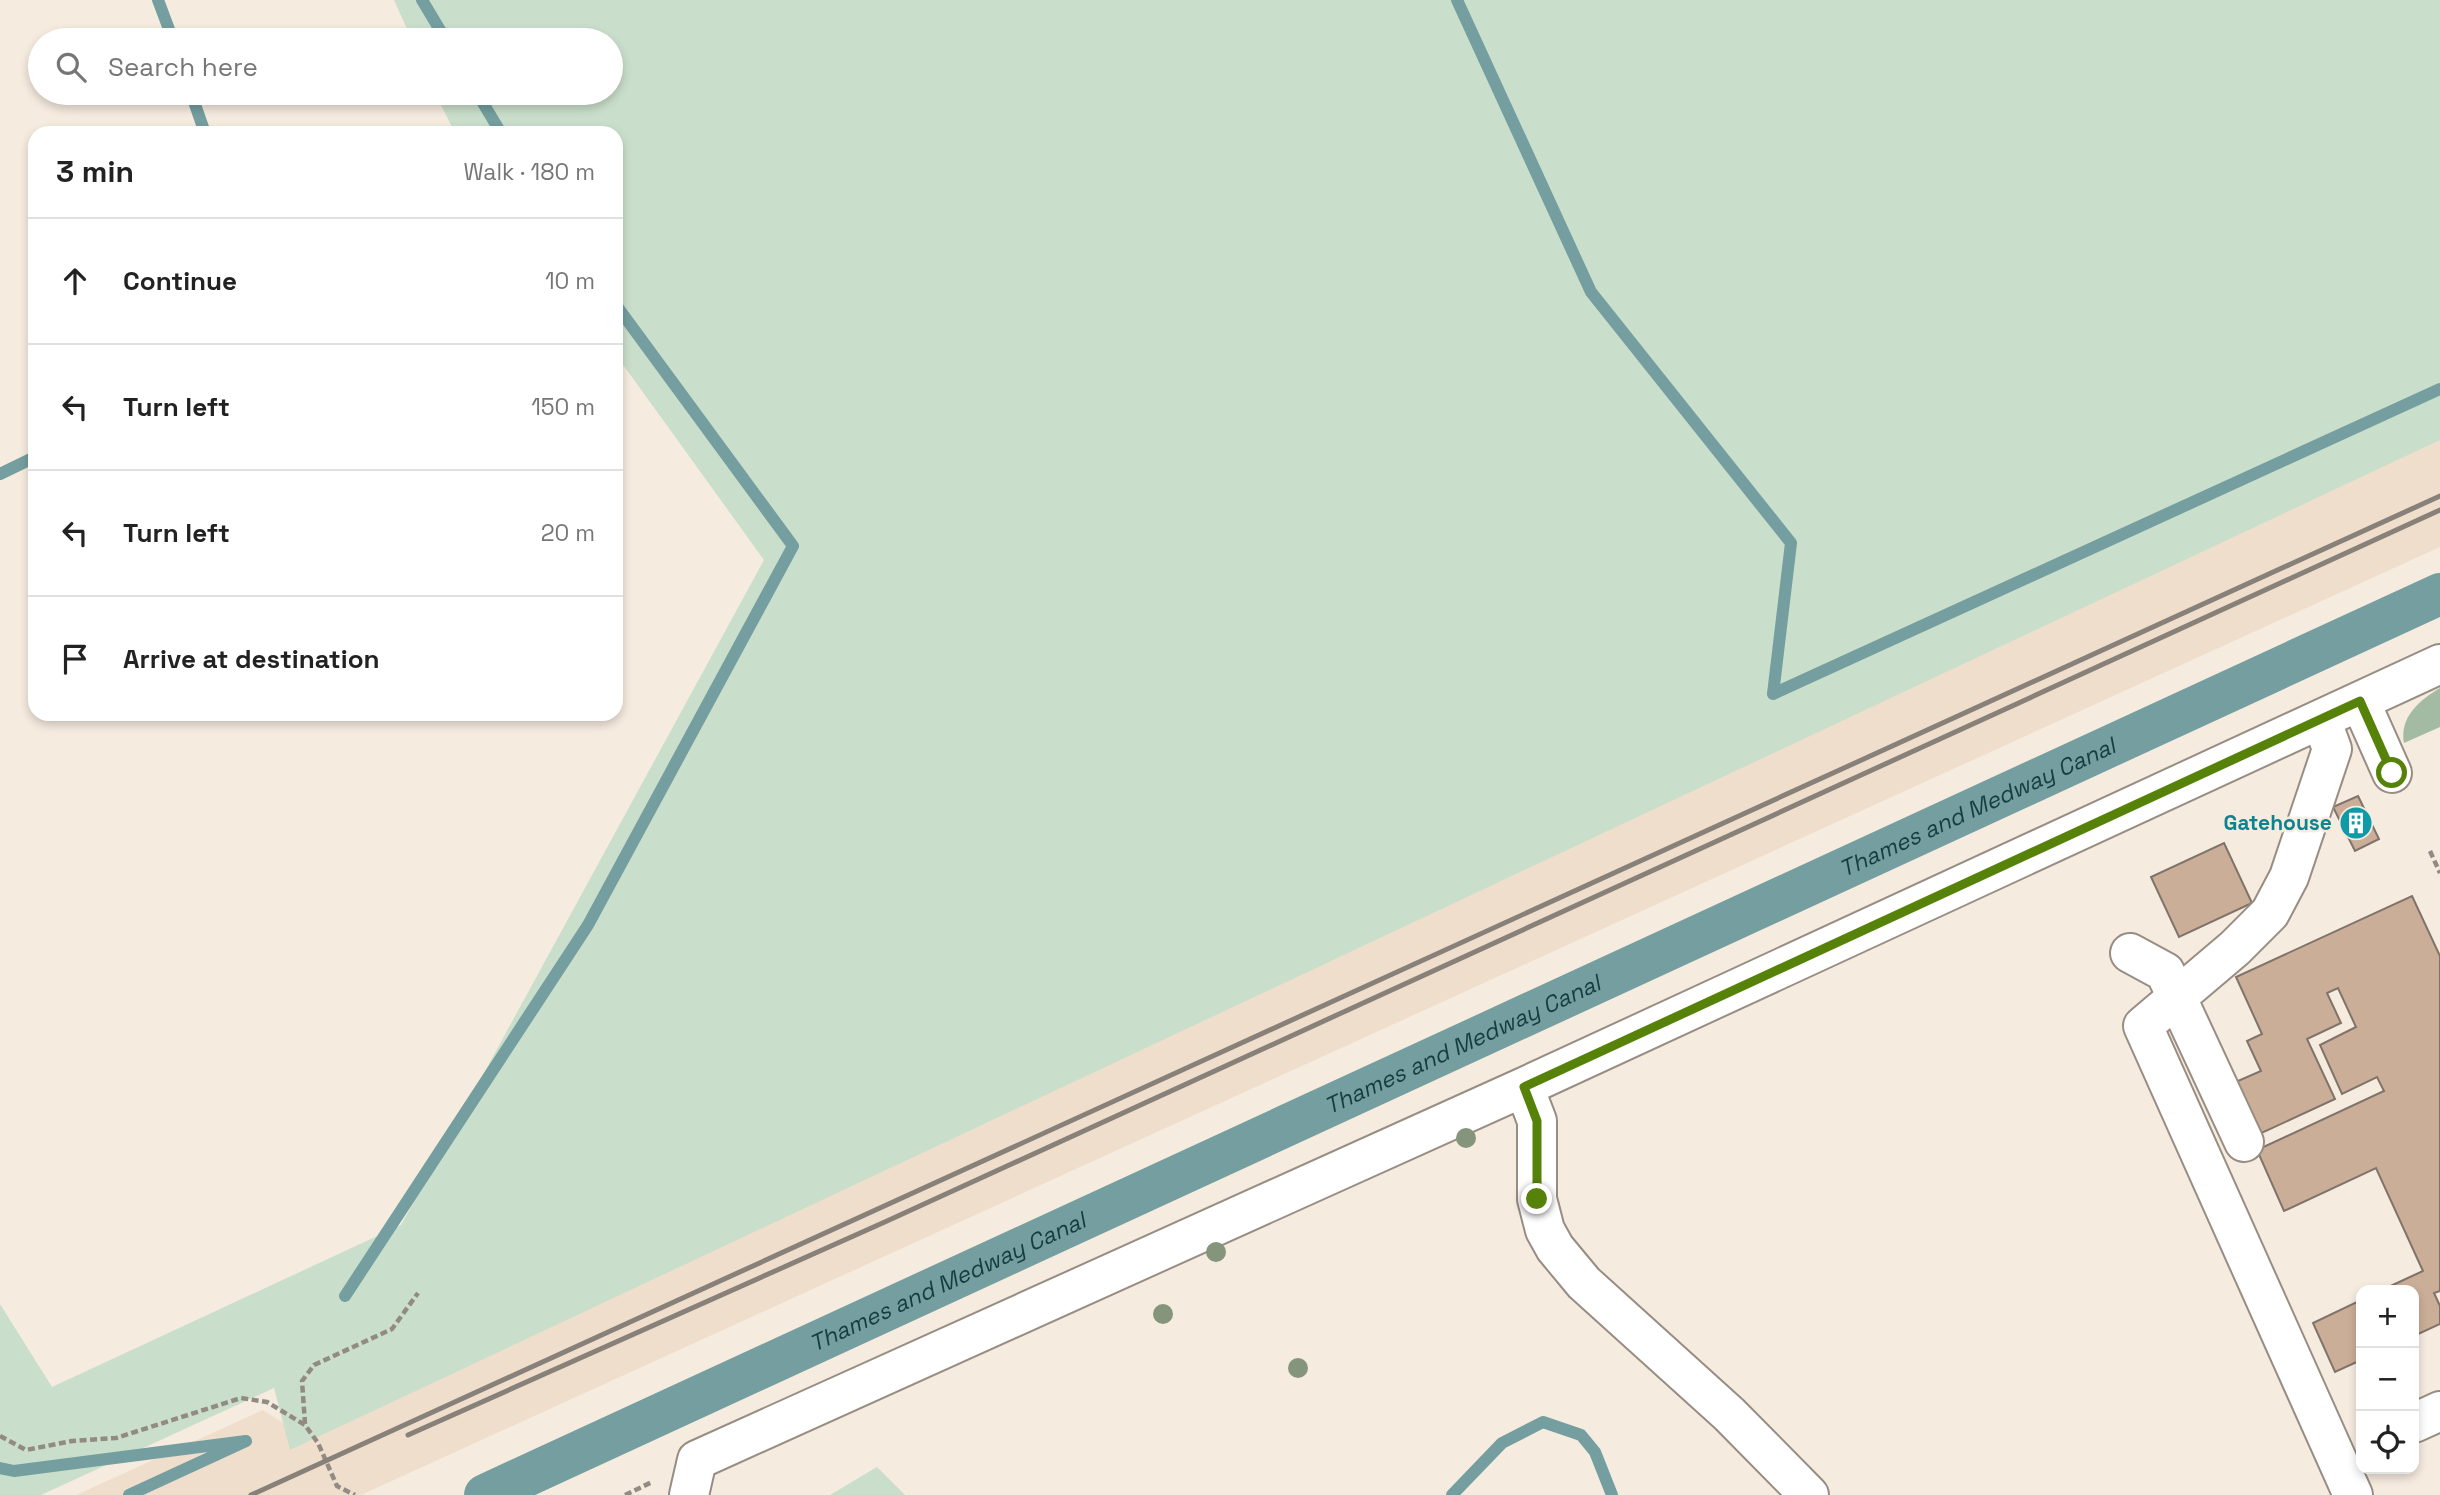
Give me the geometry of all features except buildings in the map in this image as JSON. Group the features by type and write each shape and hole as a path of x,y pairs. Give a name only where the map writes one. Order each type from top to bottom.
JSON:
{"lane":[{"path":"689,1495 697,1460 1524,1087 2440,664"},
{"path":"2360,701 2392,773"},
{"path":"2321,719 2332,748 2288,877 2270,913 2143,1026 2349,1453 2353,1495"},
{"path":"2130,953 2165,972 2244,1142"},
{"path":"1524,1087 1537,1121 1537,1199 1545,1230 1560,1255 1584,1283 1729,1415 1809,1495"},
{"path":"2419,1421 2440,1411"}],"path":[{"path":"2430,851 2440,873"},
{"path":"305,1425 302,1381 314,1365 392,1329 418,1293"},
{"path":"0,1436 26,1450 72,1441 116,1438 240,1398 267,1402 305,1425 318,1443 337,1486 355,1495"}],"shaded area":[{"path":"2440,397 2440,547 361,1495 76,1495 263,1410 300,1434"}],"green space":[{"path":"394,0 2440,0 2440,440 290,1450 274,1388 41,1495 0,1495 0,1304 52,1387 401,1225 764,560 623,365 623,126 452,126 441,105 623,105 623,28 407,28"},
{"path":"2440,688 2440,727 2404,743 2403,734 2408,717 2425,698"},
{"path":"877,1467 905,1495 830,1495"}],"waterway":[{"path":"158,0 168,28"},
{"path":"422,0 439,28"},
{"path":"1457,0 1591,292 1791,543 1773,694"},
{"path":"195,105 203,126"},
{"path":"484,105 497,126"},
{"path":"345,1296 588,925 793,546 623,315"},
{"path":"1773,694 2440,389"},
{"path":"0,474 28,460"},
{"name":"Thames and Medway Canal","path":"485,1495 2440,594"},
{"path":"1452,1495 1502,1443 1543,1422 1581,1435 1595,1452 1612,1495"},
{"path":"0,1468 14,1471 246,1441 129,1495"}],"railway":[{"path":"251,1495 2440,496"},
{"path":"408,1435 887,1221 2440,510"}],"place":[{"name":"Gatehouse","path":"2356,823"}],"route":[{"path":"1537,1199 1537,1121 1524,1087 2360,701 2392,773"}]}
